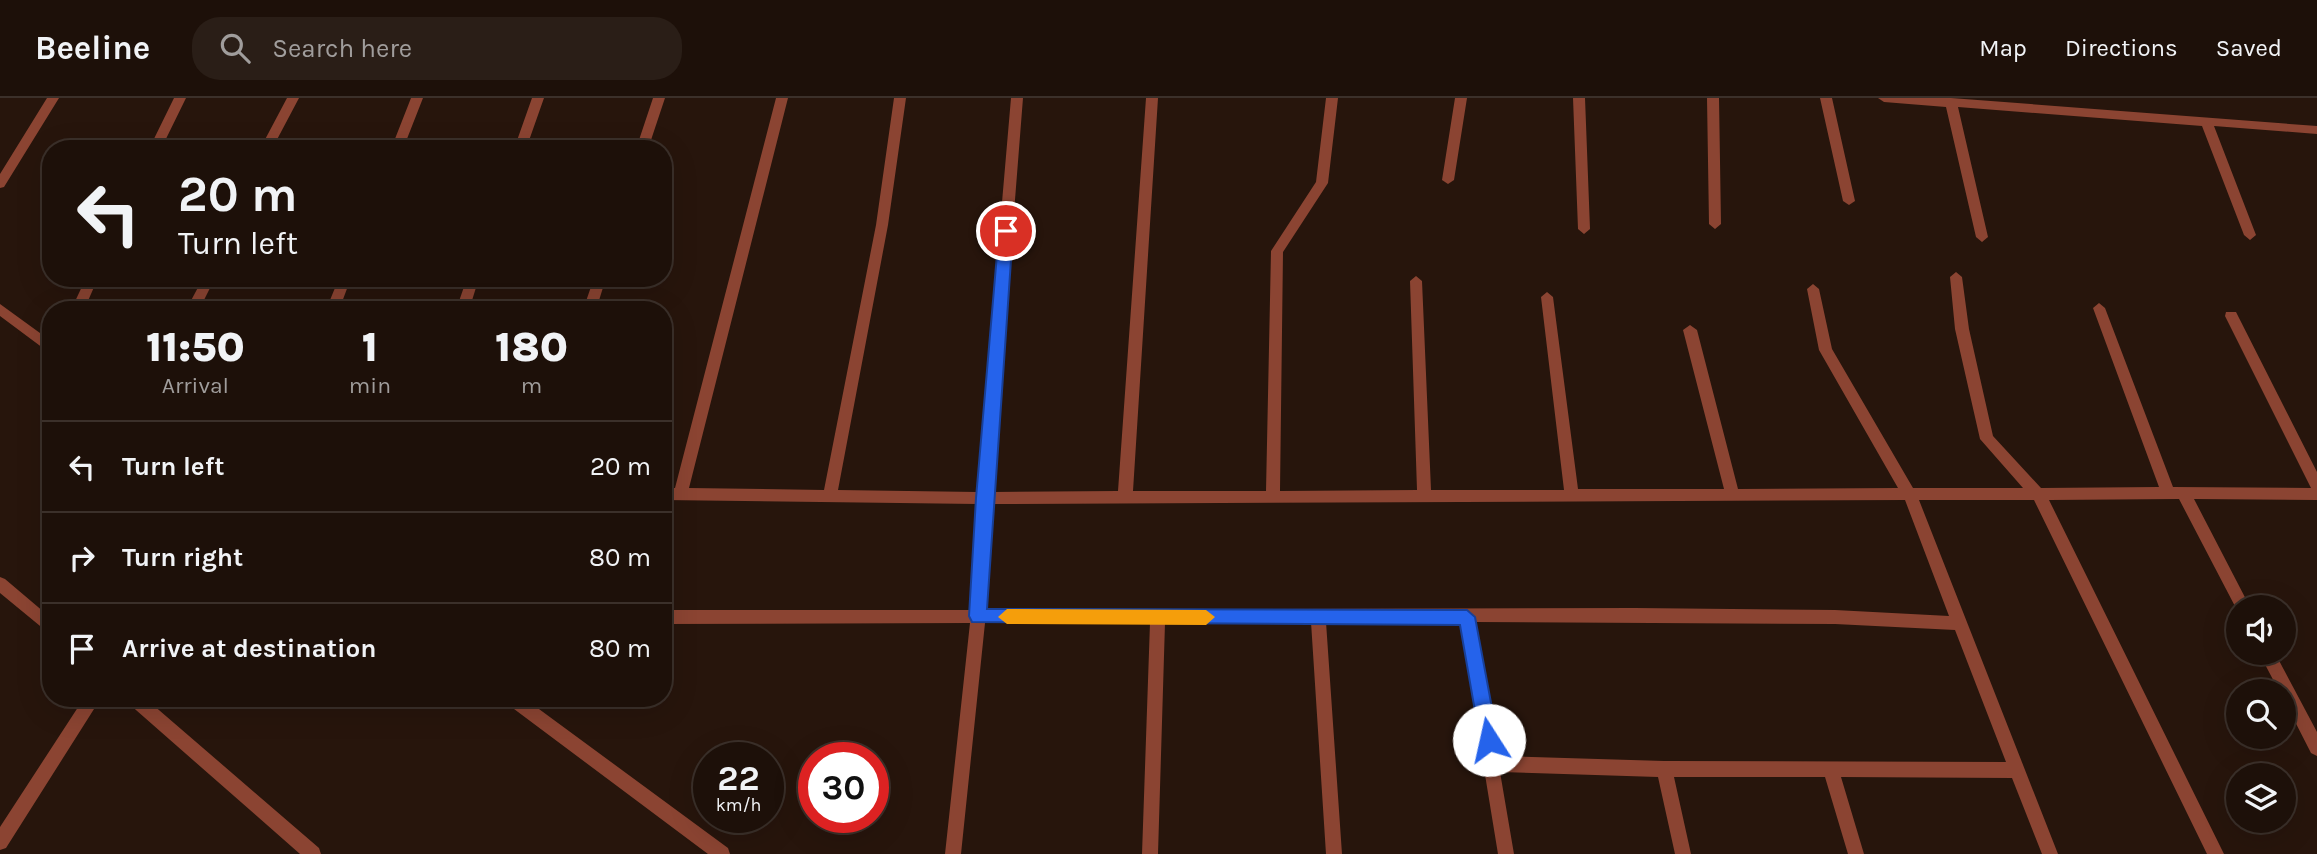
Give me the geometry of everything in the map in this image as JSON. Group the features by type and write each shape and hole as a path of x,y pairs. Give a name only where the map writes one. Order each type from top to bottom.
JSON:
{"street":[{"path":"0,184 53,98"},
{"path":"159,140 180,98"},
{"path":"271,140 293,98"},
{"path":"401,140 417,98"},
{"path":"523,140 538,98"},
{"path":"645,140 659,98"},
{"path":"681,494 782,98"},
{"path":"830,496 882,225 900,98"},
{"path":"953,854 978,616 984,498 1017,98"},
{"path":"1125,498 1152,98"},
{"path":"1273,497 1277,251 1322,183 1332,98"},
{"path":"1448,180 1461,98"},
{"path":"1579,98 1584,229"},
{"path":"1713,98 1715,223"},
{"path":"1826,98 1849,201"},
{"path":"1884,98 2317,130"},
{"path":"1951,102 1982,237"},
{"path":"2206,122 2250,235"},
{"path":"1956,276 1962,329 1987,439 2040,496 2216,854"},
{"path":"1416,281 1424,497"},
{"path":"1813,289 1826,350 1910,496 2050,854"},
{"path":"1547,297 1572,497"},
{"path":"2099,307 2176,493 2236,595"},
{"path":"0,309 42,342"},
{"path":"2231,316 2317,486"},
{"path":"1690,330 1733,496"},
{"path":"672,494 984,498 2317,494"},
{"path":"0,584 42,620"},
{"path":"1318,616 1334,854"},
{"path":"672,617 1782,616 1960,623"},
{"path":"1467,617 1506,854"},
{"path":"1150,854 1158,618"},
{"path":"2273,665 2317,748"},
{"path":"0,842 87,707"},
{"path":"143,707 313,854"},
{"path":"523,707 722,854"},
{"path":"1493,764 1664,769 2017,770"},
{"path":"1831,768 1856,854"},
{"path":"1664,769 1683,854"}],"slow traffic":[{"path":"1007,617 1206,617"}],"route":[{"path":"1006,231 984,498 978,616 1467,617 1489,740"}]}
